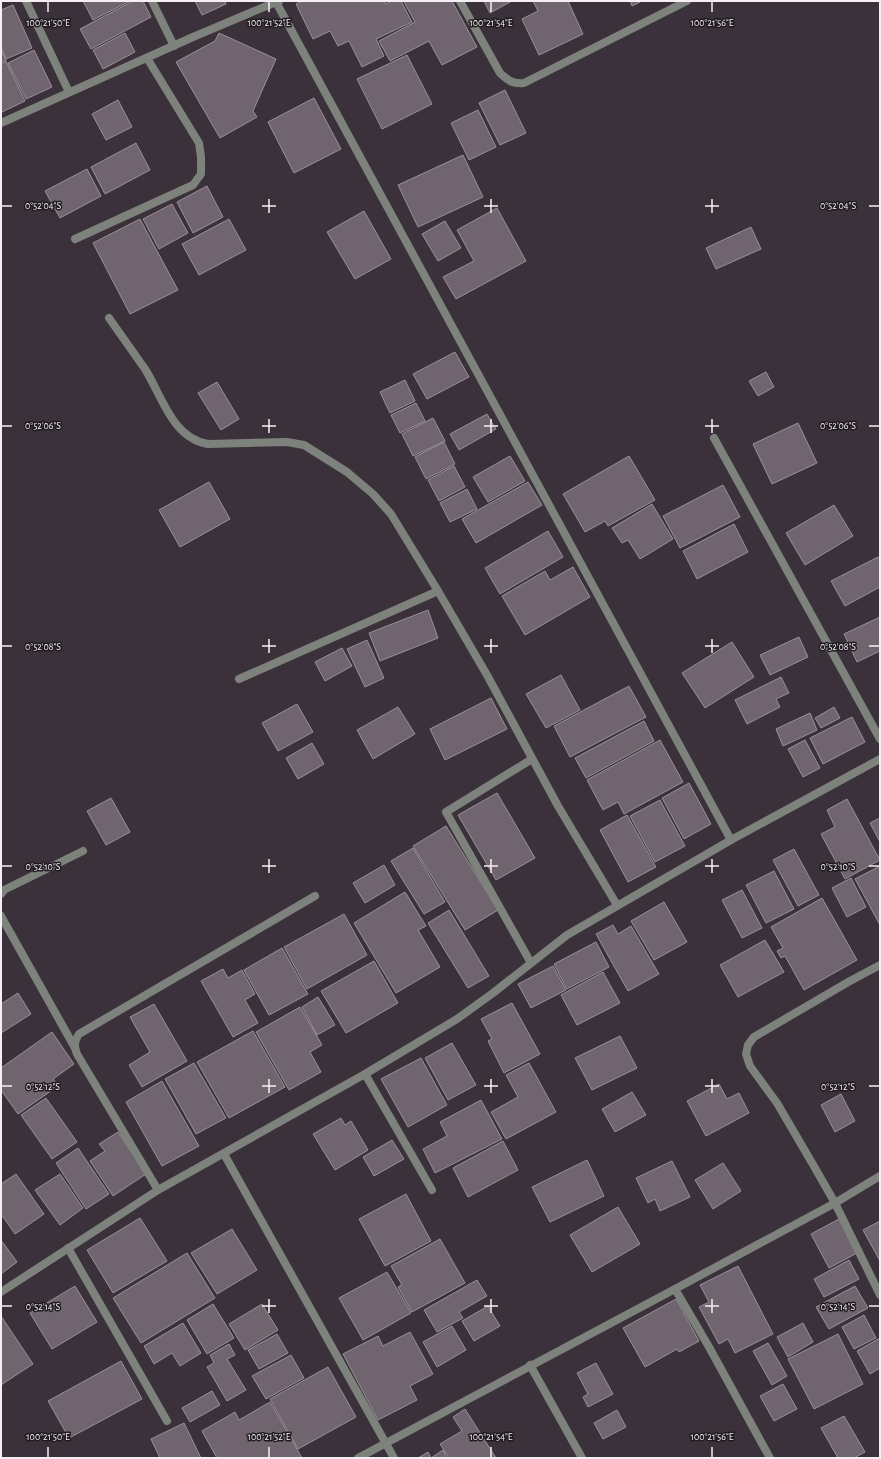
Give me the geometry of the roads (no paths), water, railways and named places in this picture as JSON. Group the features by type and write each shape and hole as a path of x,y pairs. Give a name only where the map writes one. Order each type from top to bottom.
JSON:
{"street":[{"path":"26,1 70,92"},
{"path":"152,1 174,46"},
{"path":"1,123 276,1 731,840"},
{"path":"460,1 500,73 514,84 524,83 687,1"},
{"path":"76,239 193,185 201,174 199,143 147,58"},
{"path":"109,318 145,370 175,424 186,434 198,442 208,444 287,442 304,445 327,458 347,472 373,494 391,514 438,591 558,806 617,906"},
{"path":"714,438 880,739"},
{"path":"238,679 438,591"},
{"path":"531,963 446,812 532,759"},
{"path":"1,1292 158,1190 365,1074 457,1019 567,935 731,840 880,759"},
{"path":"1,894 4,890 83,851"},
{"path":"75,1048 75,1040 79,1034 316,896"},
{"path":"1,916 77,1054 158,1190"},
{"path":"880,965 754,1037 748,1045 746,1054 750,1066 784,1114 835,1202 880,1295"},
{"path":"365,1074 432,1190"},
{"path":"224,1154 394,1458"},
{"path":"358,1458 675,1289 880,1176"},
{"path":"68,1248 167,1421"},
{"path":"675,1289 709,1347 770,1458"},
{"path":"530,1365 582,1458"}]}
